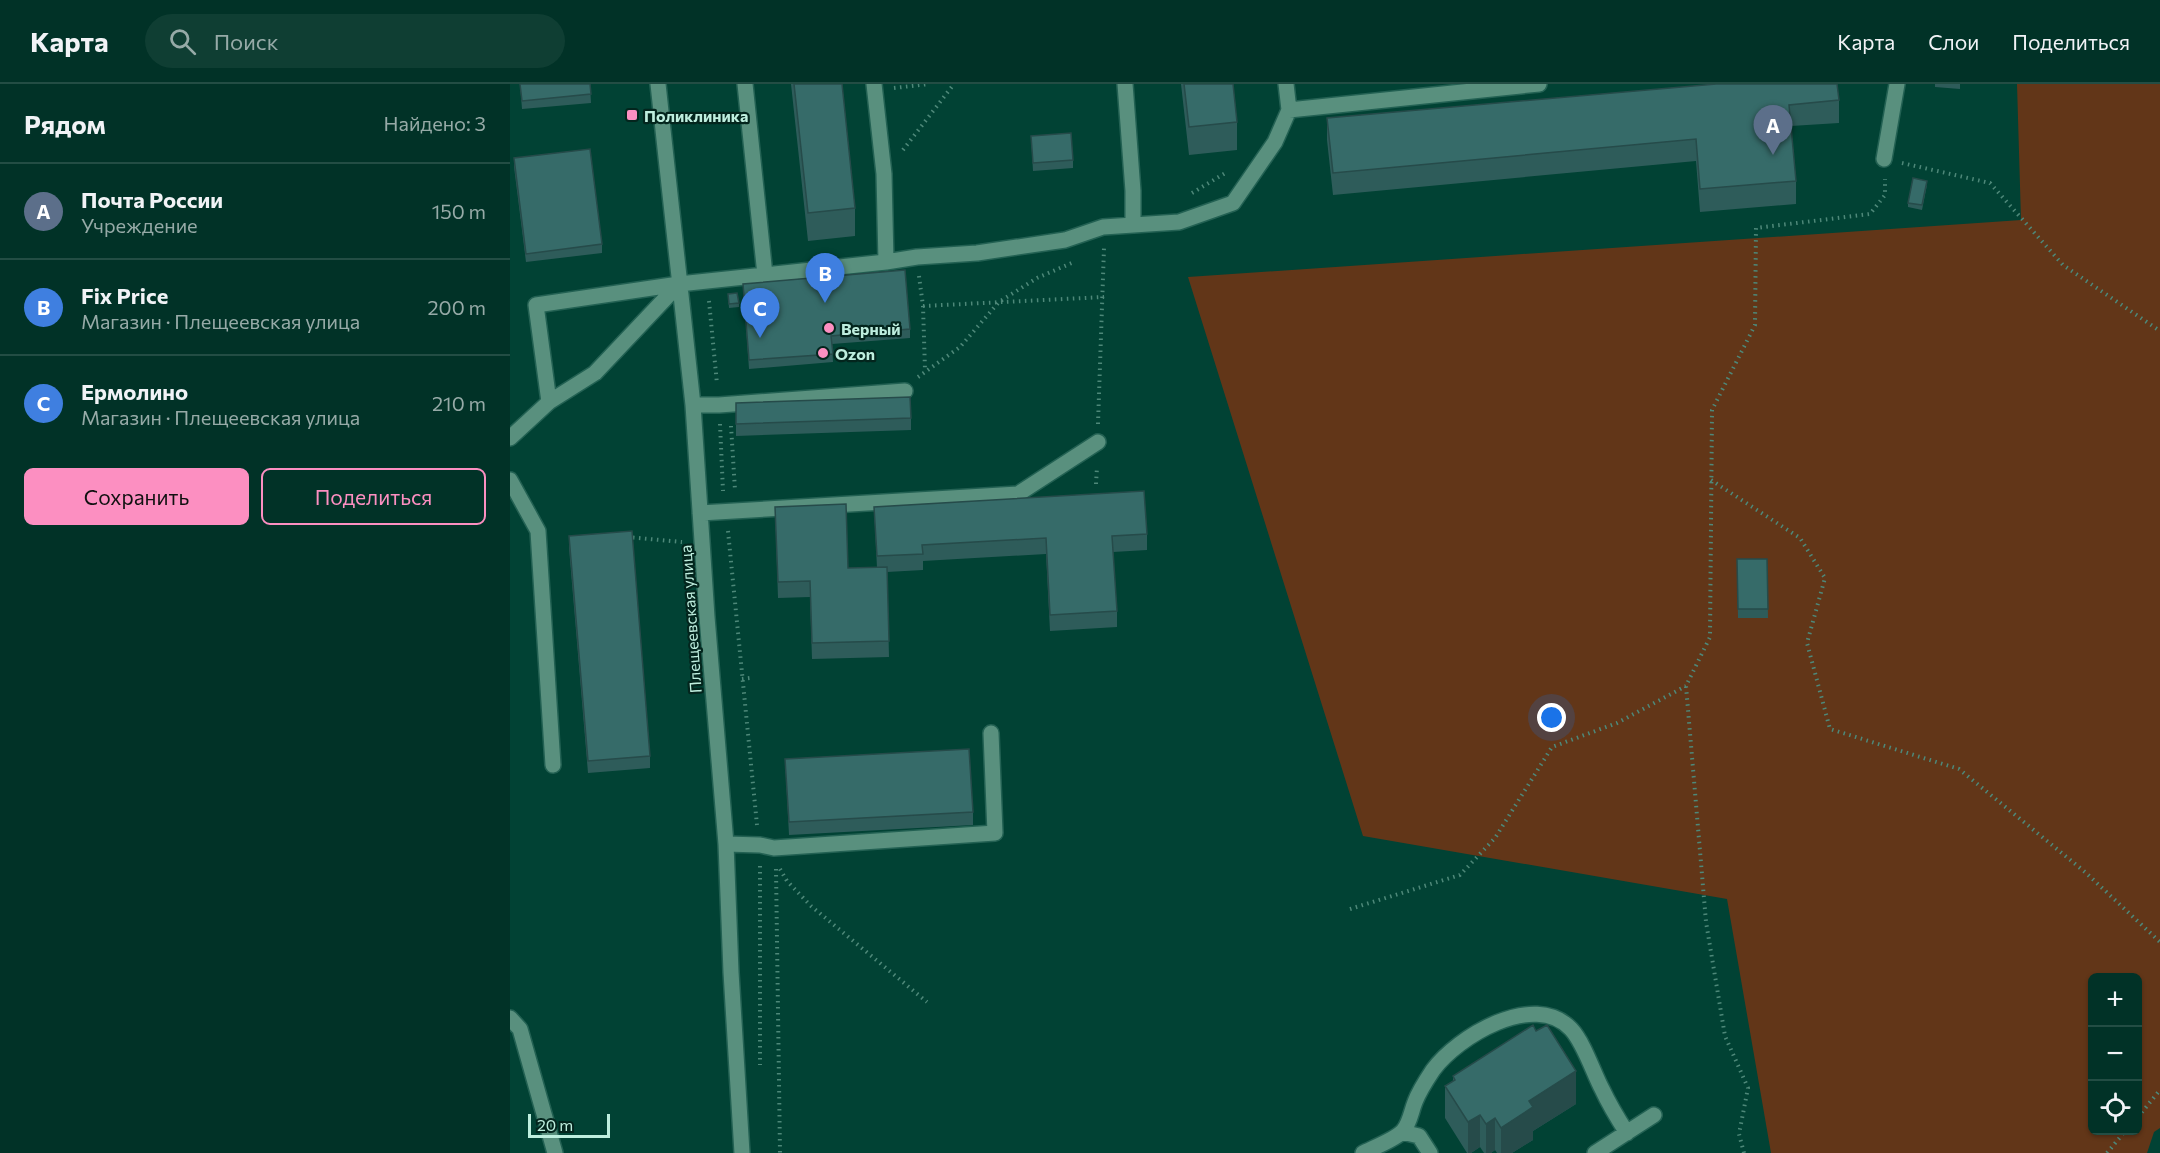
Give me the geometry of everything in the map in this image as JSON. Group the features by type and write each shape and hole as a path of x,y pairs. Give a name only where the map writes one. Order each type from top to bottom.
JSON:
{"street":[{"name":"Плещеевская улица","path":"658,84 693,405 726,844 742,1153"},
{"path":"745,84 765,275"},
{"path":"1125,84 1133,191 1133,225"},
{"path":"549,402 536,304 680,284 917,257 978,253 1065,240 1103,227 1179,222 1233,203 1275,142 1289,110 1286,84"},
{"path":"1289,110 1539,84"},
{"path":"1884,159 1897,84"},
{"path":"875,87 884,174 886,262"},
{"path":"510,438 549,402 595,373 680,284"},
{"path":"693,405 905,391"},
{"path":"700,513 1018,494 1098,442"},
{"path":"510,480 538,531 553,765"},
{"path":"726,844 760,845 774,848 995,833 991,733"},
{"path":"1363,1153 1402,1132 1410,1119 1415,1100 1433,1070 1451,1049 1477,1031 1514,1016 1542,1015 1559,1020 1571,1029 1627,1133"},
{"path":"510,1018 520,1029 555,1153"},
{"path":"1595,1153 1654,1115"},
{"path":"1402,1132 1419,1136 1430,1153"}],"path":[{"path":"875,87 929,84"},
{"path":"884,174 954,84"},
{"path":"1744,1153 1739,1134 1748,1088 1725,1036 1706,922 1686,686 1710,637 1712,410 1755,325 1756,228 1870,214 1885,195 1884,159 1990,183 2062,265 2160,331"},
{"path":"1096,484 1104,246 1097,250"},
{"path":"919,276 923,306 925,371 960,347 999,302 1037,278 1081,258"},
{"path":"923,306 1104,297"},
{"path":"719,405 731,416 736,497 724,510"},
{"path":"1711,479 1800,537 1825,578 1806,643 1830,729 1959,768 2085,872 2160,942"},
{"path":"621,538 632,537 683,543"},
{"path":"742,679 750,678"},
{"path":"1350,909 1460,875 1495,838 1552,747 1617,723 1686,686"},
{"path":"780,1153 776,862 787,881 811,906 927,1002"},
{"path":"2142,1111 2160,1090"},
{"path":"2107,1153 2123,1135"}],"shaded area":[{"path":"2017,84 2160,84 2160,1128 2154,1132 2147,1153 1771,1153 1727,899 1363,836 1188,277 2021,220"}],"building":[{"path":"520,84 590,84 591,94 522,101"},
{"path":"794,84 842,84 855,208 808,213"},
{"path":"1184,84 1233,84 1237,122 1189,127"},
{"path":"1716,84 1837,84 1839,100 1789,105 1796,181 1700,189 1696,139 1333,173 1327,118"},
{"path":"1071,133 1073,160 1033,163 1031,136"},
{"path":"590,149 602,244 526,254 514,158"},
{"path":"1913,178 1927,181 1922,205 1908,203"},
{"path":"905,270 910,329 831,336 833,354 749,360 743,284"},
{"path":"737,293 739,303 729,304 728,294"},
{"path":"910,397 911,418 736,424 736,403"},
{"path":"1144,491 1147,534 1112,536 1117,611 1050,615 1046,538 922,545 923,554 877,556 874,507"},
{"path":"846,504 848,568 887,567 889,641 812,643 810,581 778,582 775,507"},
{"path":"632,531 650,756 588,761 569,536"},
{"path":"1737,559 1767,559 1768,609 1738,609"},
{"path":"969,749 973,812 789,822 785,759"},
{"path":"1533,1025 1536,1031 1547,1025 1576,1071 1529,1101 1533,1107 1501,1128 1495,1118 1486,1124 1480,1115 1468,1122 1445,1086 1455,1080 1453,1076"}],"place":[{"name":"Поликлиника","path":"632,115"},
{"name":"Почта России","path":"1773,155"},
{"name":"Fix Price","path":"825,303"},
{"name":"Верный","path":"829,328"},
{"name":"Ермолино","path":"760,338"},
{"name":"Ozon","path":"823,353"}]}
